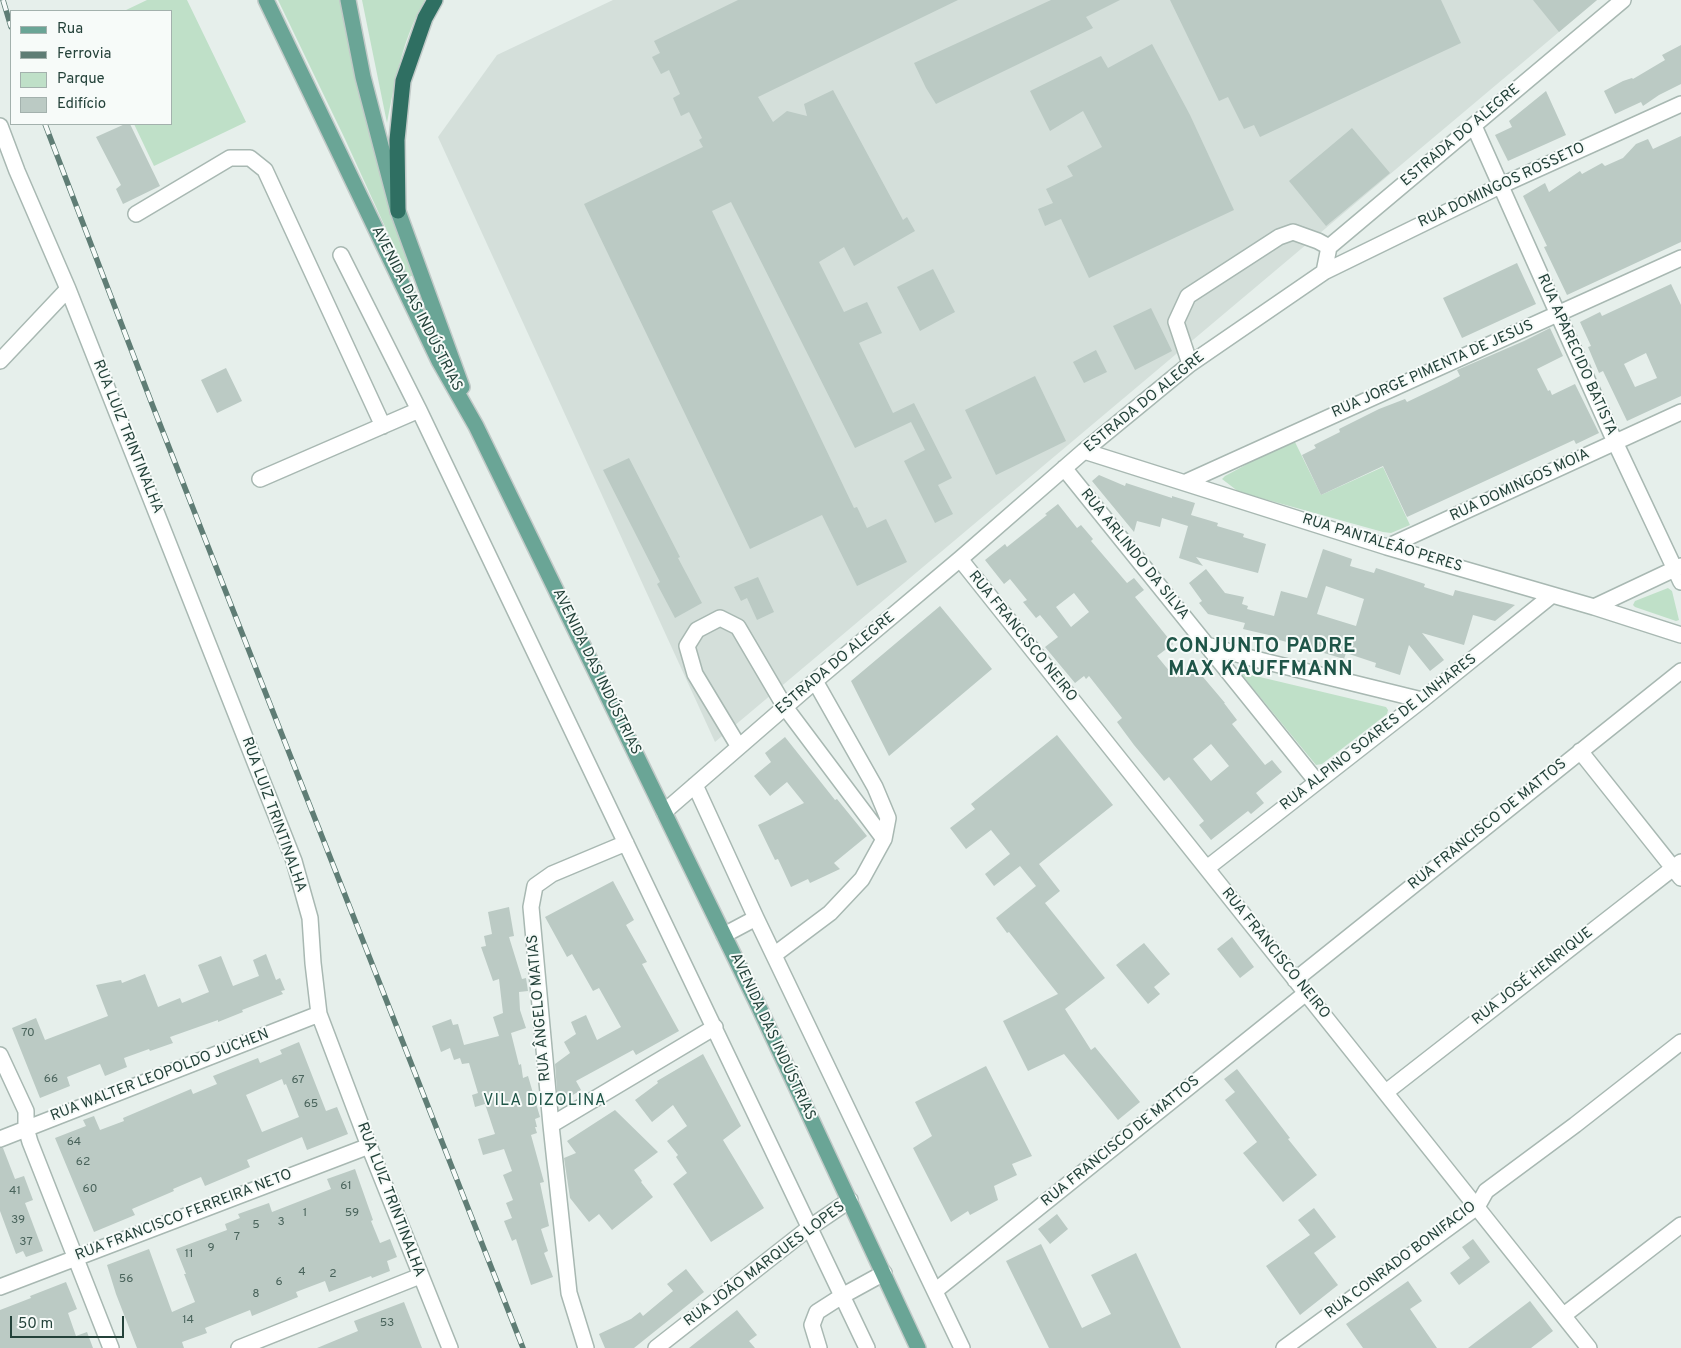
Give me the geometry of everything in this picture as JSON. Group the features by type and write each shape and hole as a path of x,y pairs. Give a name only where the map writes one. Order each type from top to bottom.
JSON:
{"highway":[{"path":"398,211 397,140 403,81 424,18 435,0"}],"main road":[{"name":"AVENIDA DAS INDÚSTRIAS","path":"266,0 439,361 476,426 724,935 918,1348"},
{"path":"348,0 363,77 398,211 476,426"}],"street":[{"name":"ESTRADA DO ALEGRE","path":"1329,247 1624,0"},
{"name":"RUA DOMINGOS ROSSETO","path":"1324,272 1500,186 1681,104"},
{"name":"RUA LUIZ TRINTINALHA","path":"0,126 17,172 68,289 294,861 310,918 319,1014 369,1146 450,1348"},
{"name":"RUA APARECIDO BATISTA","path":"1474,126 1615,442 1679,572"},
{"path":"136,214 230,158 250,158 265,170 383,426"},
{"path":"1190,364 1176,322 1188,296 1279,237 1293,232 1329,247 1324,272"},
{"path":"341,255 419,410 867,1348"},
{"name":"RUA JORGE PIMENTA DE JESUS","path":"1186,482 1681,258"},
{"name":"ESTRADA DO ALEGRE","path":"664,812 960,559 1084,450 1190,364 1324,272"},
{"path":"0,361 68,289"},
{"path":"260,479 419,410"},
{"name":"RUA DOMINGOS MOIA","path":"1387,547 1681,412"},
{"name":"RUA PANTALEÃO PERES","path":"1084,450 1387,547 1594,607 1681,635"},
{"name":"RUA ARLINDO DA SILVA","path":"1064,468 1317,782"},
{"name":"RUA FRANCISCO NEIRO","path":"960,559 1590,1348"},
{"path":"1594,607 1679,572"},
{"name":"RUA ALPINO SOARES DE LINHARES","path":"1207,868 1422,700 1551,596"},
{"path":"739,747 695,674 687,646 697,630 720,618 738,627 785,707 884,839"},
{"path":"1207,646 1422,700"},
{"name":"RUA FRANCISCO DE MATTOS","path":"1295,980 1681,671"},
{"path":"774,955 830,913 862,879 884,839 888,818 875,787 815,681"},
{"path":"1580,751 1678,869"},
{"path":"695,785 756,918 962,1348"},
{"name":"RUA ÂNGELO MATIAS","path":"586,1348 569,1293 531,907 536,886 552,874 626,843"},
{"name":"RUA JOSÉ HENRIQUE","path":"1386,1092 1678,869"},
{"path":"724,935 756,918"},
{"name":"RUA FRANCISCO DE MATTOS","path":"935,1291 1306,993"},
{"name":"RUA WALTER LEOPOLDO JUCHEN","path":"0,1139 319,1014"},
{"path":"551,1125 714,1027"},
{"name":"RUA CONRADO BONIFACIO","path":"1284,1348 1478,1207 1486,1191 1575,1125 1681,1042"},
{"path":"0,1055 26,1111 26,1128 30,1142 111,1348"},
{"name":"RUA FRANCISCO FERREIRA NETO","path":"0,1287 369,1146"},
{"name":"RUA JOÃO MARQUES LOPES","path":"656,1348 809,1228 850,1200"},
{"path":"1564,1316 1681,1225"},
{"path":"819,1348 812,1325 817,1312 884,1273"},
{"path":"239,1348 420,1276"}],"shaded area":[{"path":"613,0 1597,0 715,742 438,137 497,55"}],"green space":[{"path":"147,0 187,0 246,122 154,166 134,125 172,125 172,10 126,10"},
{"path":"278,0 342,0 415,275 408,277 345,139"},
{"path":"362,0 425,0 405,44 387,123"},
{"path":"1293,438 1321,495 1383,467 1410,525 1391,533 1383,532 1239,492 1222,479"},
{"path":"1668,588 1672,591 1679,620 1676,621 1633,605 1635,601"},
{"path":"1243,673 1386,707 1388,710 1387,714 1322,764 1316,765 1242,675"}],"building":[{"path":"738,0 958,0 758,97 773,122 787,111 807,116 804,104 833,90 903,220 907,217 915,231 854,266 844,247 819,262 844,312 867,302 882,333 859,343 893,413 914,403 952,478 938,485 953,514 935,523 904,461 925,450 911,422 855,448 731,202 712,211 854,508 857,507 867,528 886,519 907,562 857,586 822,515 750,549 584,204 703,147 699,140 702,138 689,112 681,116 673,98 680,94 669,70 661,74 652,57 660,53 654,41"},
{"path":"1051,0 1120,0 1086,17 1093,28 936,104 914,63"},
{"path":"1170,0 1441,0 1461,43 1260,137 1254,125 1244,129 1228,97 1219,101"},
{"path":"1533,0 1597,0 1559,32"},
{"path":"1152,44 1190,115 1234,210 1089,278 1061,219 1045,226 1038,209 1053,203 1046,189 1073,176 1067,166 1102,147 1083,111 1050,131 1030,91 1101,56 1108,68"},
{"path":"1681,45 1681,84 1659,95 1643,106 1641,102 1615,114 1604,91 1623,81 1633,79 1665,60 1662,55"},
{"path":"1546,91 1566,135 1508,161 1495,135 1512,127 1509,121"},
{"path":"123,125 130,125 160,186 123,204 116,189 121,185 96,137"},
{"path":"1352,128 1390,173 1326,226 1289,181"},
{"path":"1681,136 1681,242 1567,295 1544,247 1547,246 1523,196 1545,183 1549,192 1580,171 1582,174 1602,163 1605,166 1623,158 1636,144 1648,139 1653,149"},
{"path":"1517,263 1536,304 1462,338 1443,298"},
{"path":"933,269 955,312 920,331 897,287"},
{"path":"1671,284 1681,305 1681,396 1627,421 1603,371 1599,373 1588,347 1591,346 1580,322 1600,312 1602,316","holes":["1646,353 1657,378 1635,387 1624,364"]},
{"path":"1151,308 1172,351 1135,370 1113,326"},
{"path":"1550,328 1563,356 1537,369 1552,395 1575,384 1599,433 1576,444 1574,440 1407,517 1383,466 1321,495 1302,455 1316,448 1314,445 1340,432 1339,429 1379,409 1405,399 1407,402 1447,383 1460,376 1457,370"},
{"path":"1096,350 1107,372 1084,383 1073,362"},
{"path":"226,368 242,401 217,413 201,380"},
{"path":"1035,376 1066,441 996,475 965,410"},
{"path":"629,458 702,603 675,618 657,584 660,582 603,470"},
{"path":"1099,475 1125,486 1126,483 1172,498 1172,496 1195,503 1191,515 1218,523 1217,526 1244,534 1243,537 1266,544 1258,573 1196,557 1203,566 1179,558 1188,526 1162,518 1160,527 1137,521 1134,532 1092,481"},
{"path":"1058,504 1077,528 1081,525 1093,539 1091,541 1127,583 1134,578 1144,590 1135,597 1173,644 1157,656 1175,677 1192,664 1225,703 1237,720 1232,724 1265,765 1272,760 1282,772 1256,793 1264,803 1251,814 1248,811 1211,840 1199,825 1204,821 1169,777 1164,781 1134,745 1117,722 1122,718 1089,676 1086,679 1084,676 1075,683 1045,647 1058,637 1040,615 1036,618 1023,602 1027,600 1010,579 1004,584 985,560 1005,544 1007,547 1047,515 1045,514","holes":["1074,593 1089,612 1071,627 1056,607","1211,744 1229,766 1211,781 1193,759"]},
{"path":"1323,549 1352,559 1350,566 1374,573 1376,568 1425,584 1424,587 1453,596 1455,590 1515,605 1495,621 1473,615 1464,645 1422,633 1444,660 1430,671 1409,645 1400,675 1375,667 1376,663 1346,653 1344,659 1272,638 1273,636 1243,629 1245,623 1208,614 1199,603 1202,601 1189,583 1206,569 1225,593 1244,597 1242,604 1248,606 1247,609 1274,616 1281,591 1307,598","holes":["1326,586 1364,599 1356,626 1317,614"]},
{"path":"758,577 774,612 757,620 747,598 741,601 734,587"},
{"path":"940,606 992,669 889,756 851,681"},
{"path":"1057,735 1113,805 1039,864 1060,891 1045,903 1105,978 1065,1009 1091,1050 1095,1047 1140,1102 1118,1120 1064,1054 1028,1071 1003,1021 1058,994 996,918 1036,886 1020,866 994,886 985,874 1010,854 991,830 966,849 950,828 975,809 971,804"},
{"path":"785,737 835,800 837,799 867,836 834,863 840,869 810,883 808,879 791,887 778,859 775,860 758,825 804,803 787,782 770,796 754,776 771,762 765,753"},
{"path":"613,881 634,920 626,925 647,962 642,964 679,1031 636,1055 633,1050 576,1081 581,1090 558,1104 555,1064 570,1053 564,1042 576,1034 571,1022 586,1015 597,1040 621,1027 599,988 593,991 572,954 567,957 545,917"},
{"path":"509,907 514,936 509,937 522,979 526,978 528,991 519,992 520,1010 526,1028 511,1033 519,1065 521,1064 523,1078 528,1076 540,1117 535,1119 537,1133 531,1135 544,1182 540,1183 549,1226 541,1229 548,1251 544,1253 553,1277 531,1285 516,1239 512,1241 504,1221 512,1218 506,1203 513,1200 503,1175 512,1171 504,1149 483,1155 478,1139 495,1134 485,1104 475,1107 472,1095 478,1093 469,1063 462,1064 460,1058 454,1060 450,1048 441,1052 432,1026 451,1019 453,1025 458,1024 464,1045 499,1036 493,1017 503,1013 499,979 493,981 481,947 486,946 484,936 492,934 488,912"},
{"path":"1232,937 1254,967 1240,978 1217,949"},
{"path":"1144,943 1170,974 1154,987 1160,994 1148,1004 1116,965"},
{"path":"266,954 276,980 280,978 285,990 281,991 283,994 242,1010 243,1012 218,1022 218,1020 170,1037 173,1043 124,1058 127,1067 105,1076 100,1064 67,1077 70,1086 40,1098 12,1028 36,1018 45,1040 108,1016 96,985 121,980 122,983 145,974 158,1007 180,998 182,1003 209,992 198,965 221,956 233,986 259,976 253,960"},
{"path":"299,1042 326,1111 337,1107 348,1134 307,1150 302,1137 247,1160 250,1167 205,1186 201,1177 173,1189 174,1191 132,1209 135,1215 94,1232 55,1138 86,1126 83,1120 94,1116 100,1130 124,1121 123,1118 191,1089 193,1094 217,1084 213,1076 258,1058 260,1063 282,1054 280,1050","holes":["282,1079 284,1085 286,1084 299,1117 262,1132 246,1095"]},
{"path":"703,1054 741,1126 723,1140 764,1208 711,1242 673,1184 687,1173 676,1157 678,1155 667,1141 687,1126 673,1105 652,1122 635,1100 658,1083 657,1081"},
{"path":"986,1066 1032,1156 1012,1164 1017,1175 994,1186 998,1200 970,1215 968,1211 951,1222 913,1148 932,1136 915,1102"},
{"path":"1237,1069 1317,1175 1283,1202 1243,1153 1257,1142 1225,1100 1235,1092 1224,1079"},
{"path":"615,1110 658,1152 634,1170 653,1197 612,1230 599,1214 589,1222 570,1198 564,1158 576,1153 567,1141"},
{"path":"0,1148 3,1148 15,1179 24,1176 33,1200 25,1203 43,1251 26,1257 23,1251 16,1254 0,1211"},
{"path":"355,1169 380,1243 390,1239 397,1257 387,1261 390,1271 329,1292 325,1281 296,1292 298,1297 252,1316 250,1310 205,1328 207,1333 182,1342 184,1348 137,1348 107,1265 149,1249 172,1312 195,1302 176,1249 227,1230 225,1224 240,1218 238,1214 269,1203 272,1212 331,1189 327,1179"},
{"path":"1314,1208 1336,1237 1314,1253 1338,1285 1300,1315 1266,1266 1310,1235 1298,1220"},
{"path":"1057,1214 1068,1229 1050,1244 1038,1229"},
{"path":"1473,1239 1490,1262 1459,1285 1450,1273 1470,1258 1462,1247"},
{"path":"1041,1244 1082,1328 1111,1314 1091,1275 1136,1253 1181,1348 1049,1348 1006,1261"},
{"path":"686,1269 704,1292 634,1348 605,1348 599,1334 631,1319 640,1312 643,1316 673,1291 667,1284"},
{"path":"1408,1281 1422,1301 1410,1309 1437,1348 1363,1348 1346,1324"},
{"path":"66,1282 77,1309 68,1313 76,1336 87,1332 93,1348 0,1348 0,1310"},
{"path":"1530,1301 1553,1331 1531,1348 1468,1348"},
{"path":"404,1302 422,1348 317,1348 358,1331 354,1321"},
{"path":"737,1310 757,1335 749,1341 755,1348 689,1348"}],"railway":[{"path":"3,0 10,24"},
{"path":"45,125 152,404 523,1348"}],"district":[{"name":"CONJUNTO PADRE MAX KAUFFMANN","path":"1261,660"},
{"name":"VILA DIZOLINA","path":"545,1102"}]}
